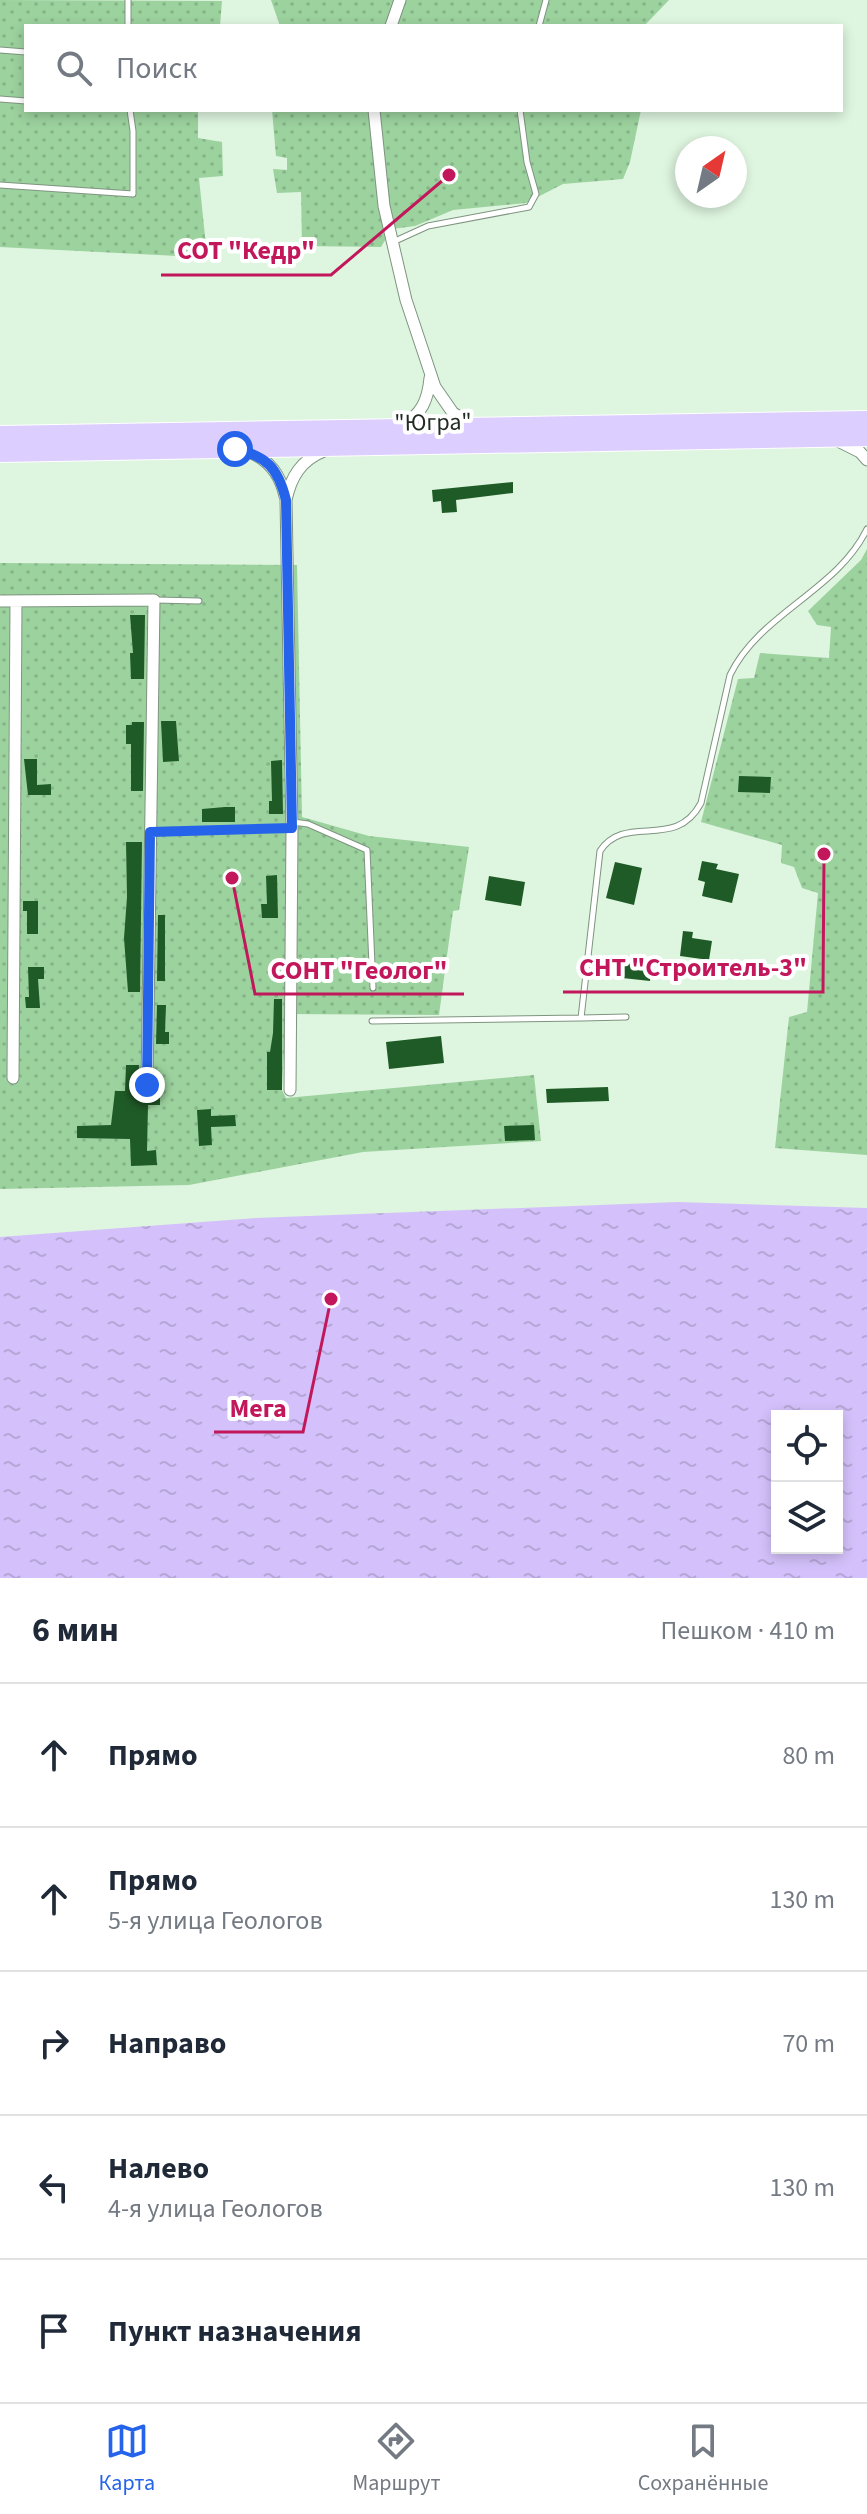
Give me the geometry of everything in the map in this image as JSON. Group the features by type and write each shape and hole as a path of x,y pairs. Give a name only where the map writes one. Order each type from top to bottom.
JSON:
{"highway":[{"name":"\"Югра\"","path":"0,435 867,420"},
{"name":"\"Югра\"","path":"0,453 867,437"}],"street":[{"path":"392,24 400,0"},
{"path":"374,112 384,206 406,300 430,377 444,404 453,413 477,426"},
{"path":"393,428 415,418 424,405 430,377"},
{"path":"829,438 848,445 867,460"},
{"path":"286,500 290,483 298,469 319,453 335,448"},
{"path":"235,449 257,455 271,466 282,481 286,500 292,825 290,1090"},
{"path":"0,601 154,600 147,1085"},
{"path":"13,1078 12,846 16,601"}],"lane":[{"path":"128,0 128,24"},
{"path":"540,24 546,0"},
{"path":"0,50 24,52"},
{"path":"0,99 24,101"},
{"path":"0,185 133,194 130,112"},
{"path":"392,242 428,226 529,207 536,194 527,162 520,112"},
{"path":"581,1018 600,851 607,841 617,835 675,828 688,823 695,815 701,803 730,675 738,660 757,635 850,556 867,529"},
{"path":"154,600 199,601"},
{"path":"150,832 308,824 367,850 373,988"},
{"path":"372,1021 626,1017"}],"green space":[{"path":"0,0 222,1 220,24 24,24 24,112 198,112 198,138 222,142 223,176 199,178 206,246 178,256 0,247"},
{"path":"271,0 669,0 646,24 279,24"},
{"path":"272,112 641,112 630,162 623,179 563,184 526,203 453,210 415,226 392,229 381,247 302,246 301,192 277,193 273,169 287,170 287,158 276,156"},
{"path":"867,549 867,1155 775,1148 789,1017 807,1012 818,893 802,888 794,867 781,863 782,845 701,822 738,679 754,678 760,653 829,658 831,627 817,625 808,611 861,560"},
{"path":"0,563 297,565 302,817 369,836 469,847 459,910 453,911 439,1015 286,1014 282,1090 286,1098 534,1075 541,1141 363,1152 189,1185 0,1189"}],"water":[{"path":"678,1202 867,1208 867,1578 0,1578 0,1237 256,1218"}],"building":[{"path":"513,482 513,493 456,500 457,512 442,513 441,501 433,502 432,490"},
{"path":"130,615 145,615 144,679 131,679 130,653 133,653"},
{"path":"161,721 176,721 179,761 163,762"},
{"path":"132,722 144,722 143,791 131,791 131,744 126,744 126,725 132,725"},
{"path":"24,759 37,759 37,785 51,784 51,795 28,795"},
{"path":"282,760 283,814 269,814 269,801 272,801 271,761"},
{"path":"739,776 771,777 770,793 738,792"},
{"path":"235,807 235,822 202,822 202,809"},
{"path":"126,842 142,842 140,992 128,992 124,938"},
{"path":"702,861 718,864 716,869 739,874 732,903 702,896 705,882 698,880"},
{"path":"615,862 642,868 634,905 606,898"},
{"path":"277,875 278,918 262,918 261,904 267,904 266,876"},
{"path":"489,876 525,882 521,906 485,900"},
{"path":"23,901 38,901 38,934 27,934 27,911 23,911"},
{"path":"158,915 165,915 165,981 157,981"},
{"path":"683,931 693,932 692,938 712,941 709,960 680,956"},
{"path":"597,960 651,966 650,981 595,975"},
{"path":"28,967 44,967 44,979 38,979 40,1008 26,1008 25,997 29,997"},
{"path":"274,999 282,999 282,1090 267,1090 267,1052 270,1052 273,1033"},
{"path":"157,1005 166,1005 165,1032 169,1032 169,1044 156,1044"},
{"path":"441,1036 444,1063 389,1069 386,1042"},
{"path":"126,1065 139,1065 138,1085 142,1092 150,1093 160,1086 160,1105 148,1105 147,1151 156,1150 157,1165 131,1166 130,1139 77,1138 77,1126 111,1125 115,1091 125,1091"},
{"path":"608,1087 609,1101 547,1103 546,1089"},
{"path":"211,1109 211,1116 235,1115 236,1126 211,1127 212,1145 199,1146 197,1110"},
{"path":"534,1125 535,1140 505,1141 504,1126"}],"place":[{"name":"СОТ \"Кедр\"","path":"449,175"},
{"name":"СНТ \"Строитель-3\"","path":"824,854"},
{"name":"СОНТ \"Геолог\"","path":"232,878"},
{"name":"Мега","path":"331,1299"}],"route":[{"path":"147,1085 150,832 292,828 286,500 282,481 271,466 257,455 235,449"}]}
